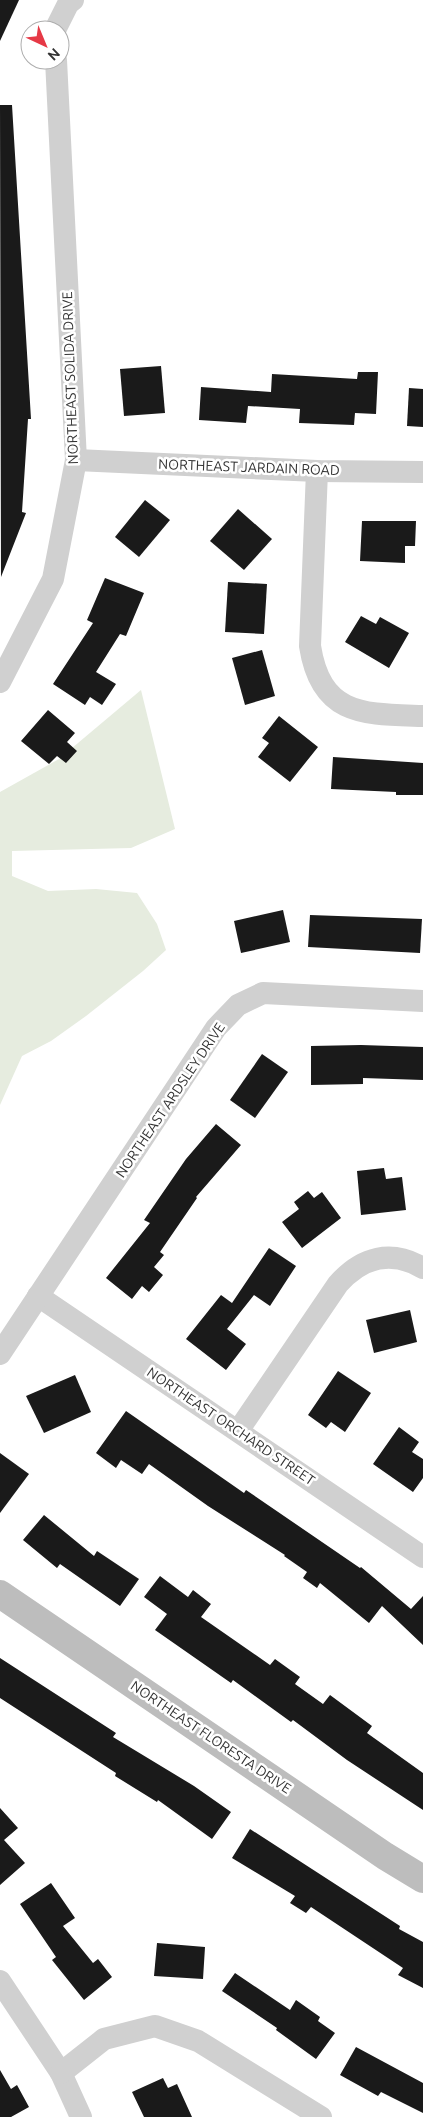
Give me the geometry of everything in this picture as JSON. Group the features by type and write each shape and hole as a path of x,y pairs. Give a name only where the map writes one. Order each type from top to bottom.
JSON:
{"street":[{"path":"60,20 68,4 73,0"},
{"name":"NORTHEAST SOLIDA DRIVE","path":"0,682 53,579 76,460 56,70"},
{"name":"NORTHEAST JARDAIN ROAD","path":"76,460 317,470 423,472"},
{"path":"317,470 310,646 316,670 326,690 336,700 350,708 376,714 423,716"},
{"name":"NORTHEAST ARDSLEY DRIVE","path":"0,1354 216,1028 238,1005 263,993 423,1001"},
{"path":"238,1431 348,1272 373,1260 385,1257 404,1259 423,1268"},
{"name":"NORTHEAST ORCHARD STREET","path":"38,1296 423,1557"},
{"name":"NORTHEAST FLORESTA DRIVE","path":"0,1594 385,1856 423,1879"},
{"path":"0,1981 62,2073 82,2117"},
{"path":"62,2073 104,2039 155,2026 198,2041 321,2117"}],"shaded area":[{"path":"141,690 175,829 131,848 12,851 12,876 48,891 96,889 137,893 157,924 166,950 143,971 86,1016 51,1041 22,1056 0,1105 0,792 59,759"}],"building":[{"path":"0,0 19,0 0,41"},
{"path":"0,105 12,105 31,419 28,419 22,512 26,513 1,577"},
{"path":"161,366 165,413 124,416 120,369"},
{"path":"358,372 378,372 376,414 355,413 354,425 299,423 300,409 248,406 246,423 199,420 201,387 271,392 272,374 357,379"},
{"path":"409,388 423,389 423,427 407,426"},
{"path":"145,500 170,520 139,557 115,537"},
{"path":"238,509 272,539 244,570 210,541"},
{"path":"362,521 416,521 415,546 405,546 405,563 360,561"},
{"path":"105,578 144,593 126,636 120,634 96,672 116,684 102,705 90,697 85,705 53,684 93,623 87,620"},
{"path":"228,582 267,584 264,634 225,632"},
{"path":"361,616 376,624 380,617 409,633 389,668 345,642"},
{"path":"262,650 275,696 245,705 232,658"},
{"path":"48,710 75,733 67,742 77,751 66,763 57,756 49,764 21,741"},
{"path":"279,716 318,747 290,782 258,757 269,743 262,738"},
{"path":"333,757 423,763 423,795 396,795 396,792 331,789"},
{"path":"283,910 290,942 241,953 234,921"},
{"path":"310,915 422,919 420,953 308,947"},
{"path":"311,1046 423,1047 423,1080 363,1078 363,1084 311,1085"},
{"path":"262,1054 288,1072 255,1118 230,1100"},
{"path":"216,1124 241,1145 196,1197 160,1252 164,1255 154,1267 163,1275 149,1292 142,1286 132,1299 106,1278 150,1223 144,1220 186,1159"},
{"path":"384,1168 386,1179 402,1177 406,1210 361,1215 357,1171"},
{"path":"308,1191 314,1198 322,1192 341,1218 302,1248 282,1222 299,1209 294,1202"},
{"path":"269,1248 296,1266 270,1306 254,1295 227,1329 246,1344 226,1370 186,1339 221,1295 232,1303"},
{"path":"410,1310 417,1342 374,1353 366,1320"},
{"path":"338,1371 371,1393 345,1432 331,1422 326,1428 308,1415"},
{"path":"75,1375 91,1412 44,1433 26,1396"},
{"path":"126,1411 244,1493 246,1490 361,1567 411,1609 423,1596 423,1645 382,1606 369,1623 320,1583 317,1588 303,1578 307,1572 285,1555 208,1506 149,1464 142,1474 121,1460 116,1468 96,1453"},
{"path":"399,1427 419,1442 412,1452 423,1459 423,1478 413,1492 373,1464"},
{"path":"0,1453 29,1474 0,1513"},
{"path":"44,1515 94,1556 97,1551 139,1579 120,1606 60,1564 57,1568 23,1540"},
{"path":"160,1576 188,1597 193,1590 211,1604 201,1617 270,1665 275,1659 300,1677 295,1684 323,1704 330,1695 372,1726 367,1733 423,1773 423,1810 347,1760 293,1720 291,1722 233,1680 231,1683 155,1630 167,1614 144,1597"},
{"path":"0,1658 116,1733 113,1737 194,1786 231,1812 212,1839 158,1800 157,1802 115,1776 116,1773 0,1698"},
{"path":"0,1808 18,1828 4,1840 25,1863 0,1885"},
{"path":"250,1829 400,1926 399,1929 423,1942 423,1988 398,1975 403,1968 311,1907 306,1913 290,1903 295,1896 232,1858"},
{"path":"51,1883 75,1918 63,1926 93,1963 98,1959 112,1977 84,2000 52,1960 56,1957 20,1904"},
{"path":"157,1943 205,1947 203,1979 154,1976"},
{"path":"235,1973 290,2010 296,2000 320,2017 318,2021 335,2033 316,2059 276,2030 277,2028 222,1991"},
{"path":"356,2047 423,2083 423,2113 381,2092 378,2096 340,2075"},
{"path":"0,2070 11,2089 17,2085 29,2107 11,2117 0,2117"},
{"path":"163,2078 168,2088 177,2084 192,2117 144,2117 132,2092"}]}
